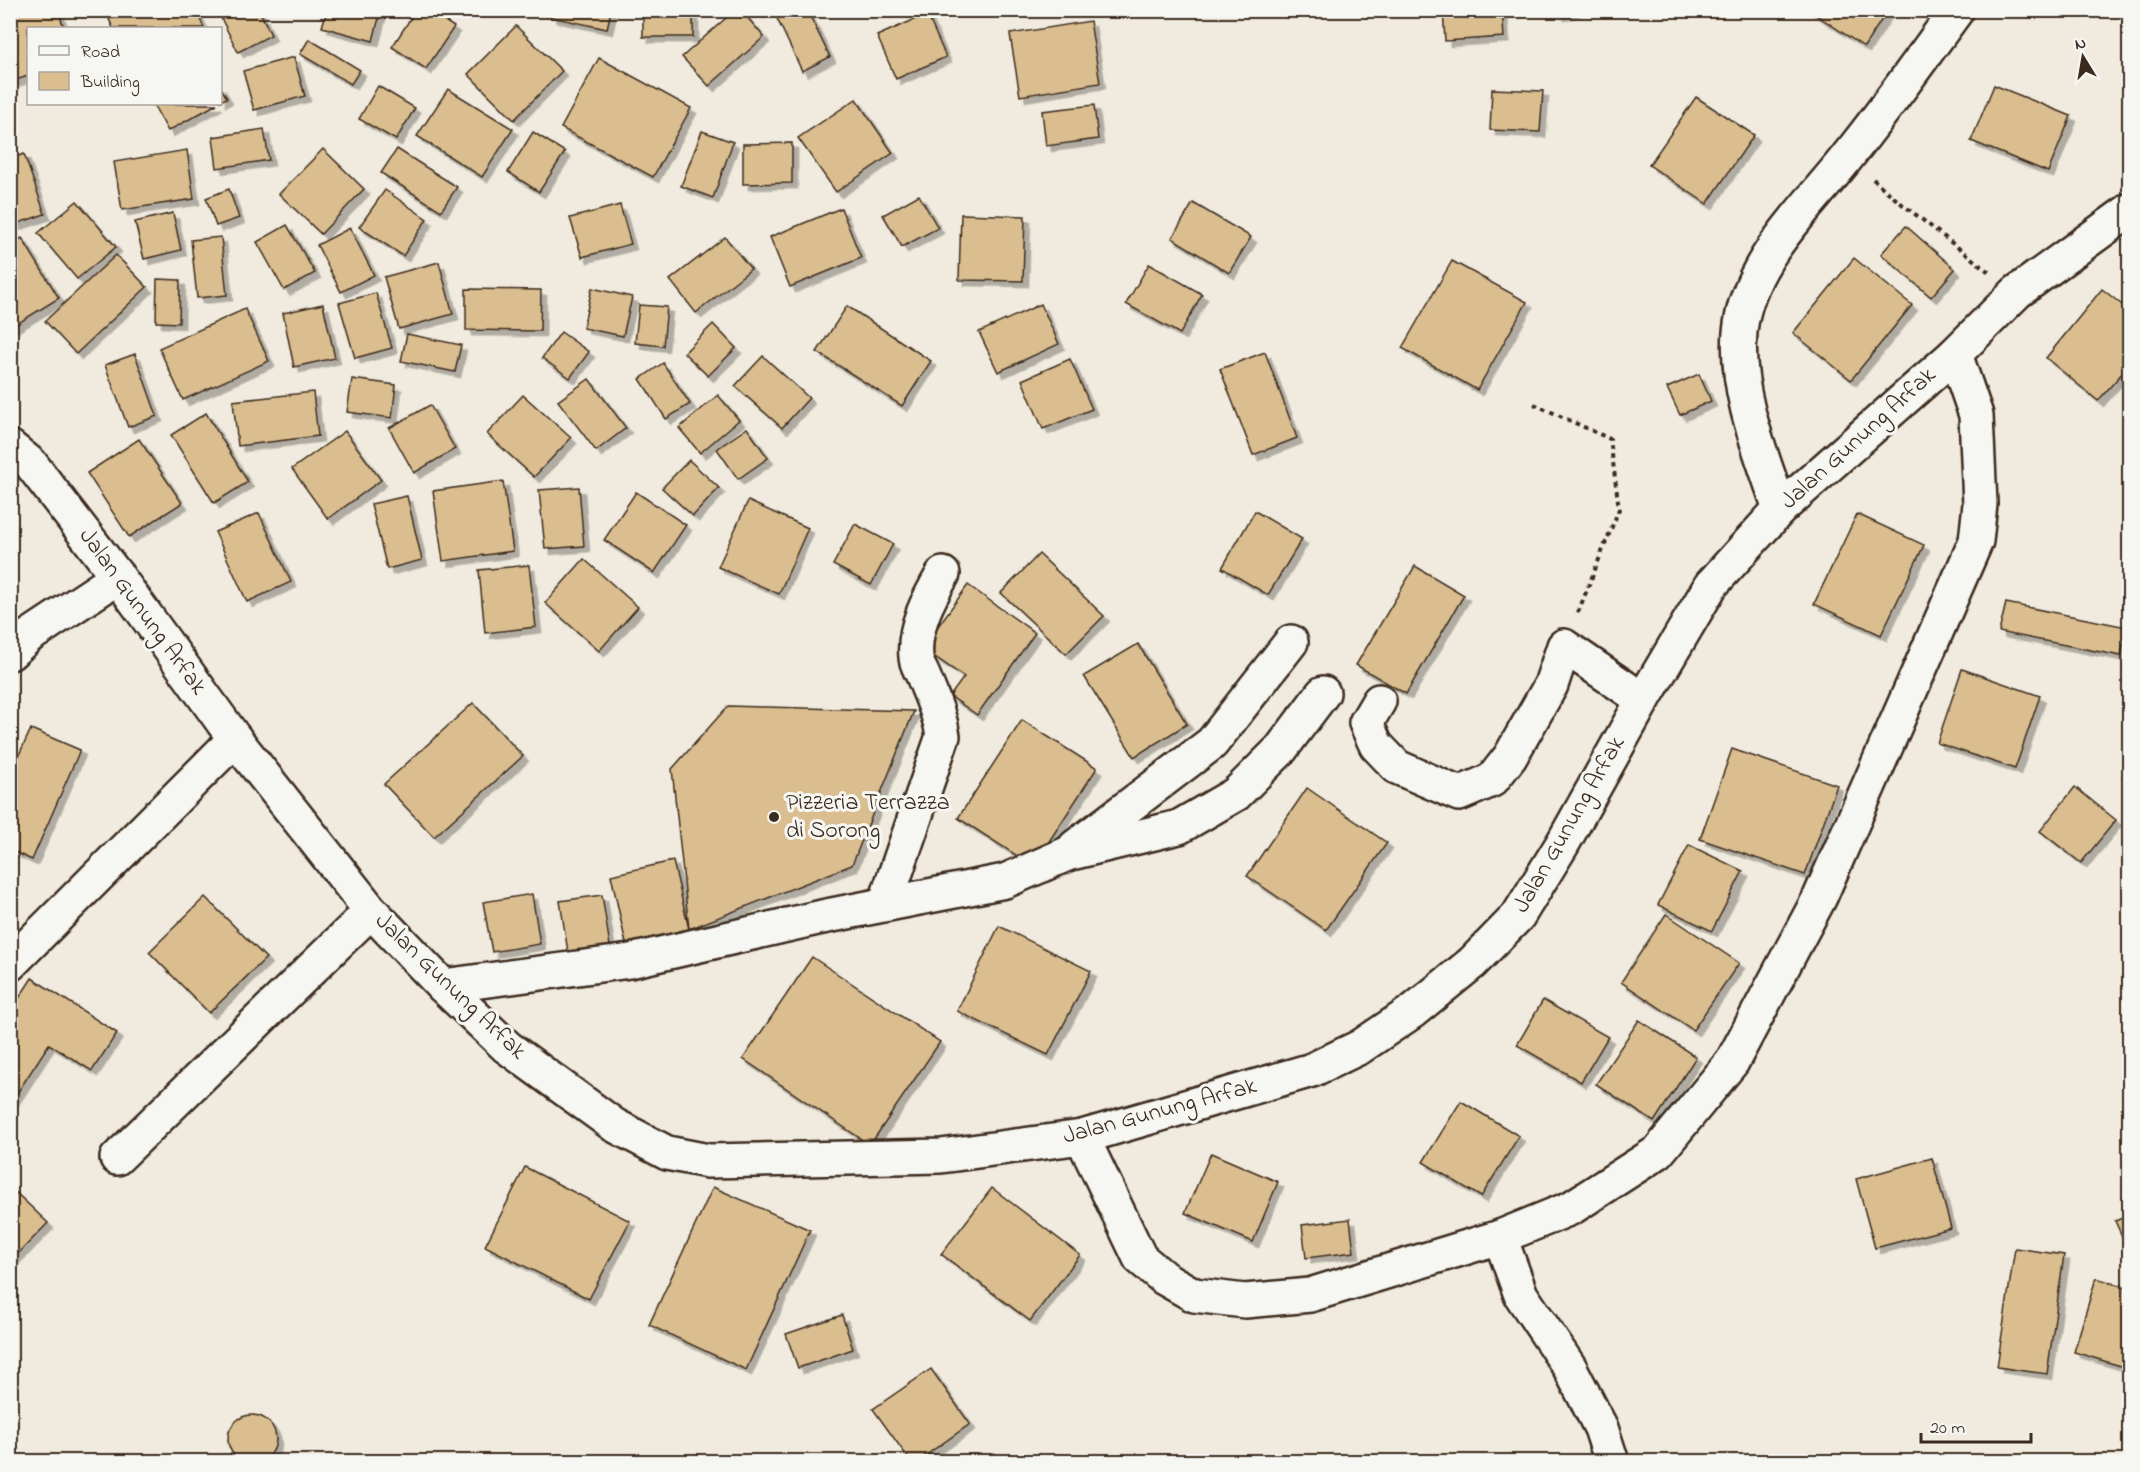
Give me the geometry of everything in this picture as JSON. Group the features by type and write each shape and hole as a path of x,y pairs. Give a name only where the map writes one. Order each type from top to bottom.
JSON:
{"street":[{"path":"1780,509 1754,432 1742,381 1740,333 1748,292 1772,249 1848,156 1957,10"},
{"name":"Jalan Gunung Arfak","path":"10,447 31,464 118,577 235,739 371,911 443,986 507,1047 614,1125 667,1153 708,1161 941,1156 1082,1137 1312,1070 1360,1047 1413,1011 1472,963 1518,916 1563,843 1643,700 1712,585 1780,509 1955,354 2017,292 2130,210"},
{"path":"1082,1137 1140,1258 1164,1278 1194,1295 1245,1301 1310,1295 1500,1237 1571,1208 1658,1152 1731,1062 1820,897 1976,541 1980,504 1976,415 1955,354"},
{"path":"885,904 943,736 940,717 916,658 922,614 943,574"},
{"path":"10,653 28,636 118,577"},
{"path":"1067,854 1212,743 1291,642"},
{"path":"1379,701 1366,723 1376,745 1397,767 1459,794 1492,780 1510,757 1551,685 1564,646 1643,700"},
{"path":"443,986 630,962 885,904 1005,881 1067,854 1179,827 1236,794 1281,749 1323,693"},
{"path":"10,964 235,739"},
{"path":"117,1158 371,911"},
{"path":"1500,1237 1521,1295 1570,1368 1601,1428 1612,1461"}],"path":[{"path":"1848,156 1896,200 1973,261 2017,292"},
{"path":"1534,404 1610,439 1615,474 1619,509 1564,646"}],"building":[{"path":"10,10 58,10 64,27 27,27 27,76 10,82"},
{"path":"128,10 196,10 204,27 113,27 109,19"},
{"path":"217,10 259,10 271,35 238,52"},
{"path":"327,10 381,10 373,41 322,27"},
{"path":"416,10 428,10 454,27 426,69 392,47"},
{"path":"552,10 611,10 607,29 551,17"},
{"path":"643,10 693,10 693,37 643,37"},
{"path":"735,10 741,10 764,37 709,86 682,57"},
{"path":"773,10 807,10 830,57 802,71"},
{"path":"1443,10 1502,10 1504,37 1445,41"},
{"path":"1557,10 1576,10 1559,15"},
{"path":"1809,10 1888,10 1864,47"},
{"path":"927,14 946,57 896,79 877,36"},
{"path":"1090,21 1100,83 1020,96 1010,34"},
{"path":"516,26 562,71 514,120 468,74"},
{"path":"309,39 360,70 351,84 300,54"},
{"path":"294,57 305,96 254,110 243,71"},
{"path":"599,58 691,108 653,177 561,128"},
{"path":"1994,85 2071,116 2048,172 1971,141"},
{"path":"378,86 415,108 396,140 359,119"},
{"path":"222,89 227,98 222,100"},
{"path":"448,89 513,129 482,177 417,136"},
{"path":"1492,89 1543,91 1540,132 1490,130"},
{"path":"1696,97 1754,135 1707,204 1649,165"},
{"path":"856,99 893,153 836,192 798,138"},
{"path":"154,105 215,105 168,131"},
{"path":"1094,105 1098,139 1046,146 1042,111"},
{"path":"264,129 269,160 217,168 213,137"},
{"path":"702,131 733,142 713,198 681,186"},
{"path":"533,132 565,152 539,192 508,172"},
{"path":"792,143 792,183 743,184 743,144"},
{"path":"323,149 364,189 321,234 279,194"},
{"path":"397,149 457,187 441,211 381,173"},
{"path":"187,150 194,199 122,210 114,162"},
{"path":"24,154 45,214 10,226 10,159"},
{"path":"229,189 239,218 216,226 206,198"},
{"path":"385,190 427,219 403,256 359,227"},
{"path":"919,195 938,228 902,247 883,215"},
{"path":"77,201 116,247 77,279 38,233"},
{"path":"1193,203 1251,237 1229,273 1172,238"},
{"path":"620,205 631,244 582,257 570,218"},
{"path":"841,208 861,258 790,287 770,237"},
{"path":"173,213 181,250 144,259 135,222"},
{"path":"961,214 1025,216 1023,281 959,280"},
{"path":"287,225 315,273 284,290 257,242"},
{"path":"1906,226 1955,269 1931,297 1881,254"},
{"path":"350,228 374,275 341,292 317,245"},
{"path":"221,237 227,295 197,298 191,240"},
{"path":"725,237 751,269 696,313 670,280"},
{"path":"22,238 59,298 12,327 10,245"},
{"path":"116,255 147,287 76,354 45,321"},
{"path":"1854,258 1912,305 1851,380 1793,333"},
{"path":"1452,261 1527,302 1477,390 1402,348"},
{"path":"439,262 453,314 399,329 384,277"},
{"path":"1149,264 1202,294 1180,334 1126,304"},
{"path":"157,279 180,280 179,323 156,322"},
{"path":"592,288 632,297 623,336 583,328"},
{"path":"466,289 541,290 540,331 466,330"},
{"path":"2102,289 2130,311 2130,364 2098,401 2046,358"},
{"path":"376,293 392,348 355,358 339,303"},
{"path":"323,304 335,358 294,367 283,313"},
{"path":"1041,304 1059,344 998,372 979,332"},
{"path":"639,305 667,307 663,346 635,343"},
{"path":"847,306 931,361 902,406 817,352"},
{"path":"245,309 269,361 183,400 159,348"},
{"path":"713,324 736,348 708,376 684,353"},
{"path":"561,332 589,352 570,378 542,358"},
{"path":"407,334 461,345 455,372 401,361"},
{"path":"1265,352 1297,438 1253,455 1220,369"},
{"path":"135,354 157,416 128,427 105,365"},
{"path":"763,356 809,398 782,428 735,386"},
{"path":"1070,359 1092,409 1043,429 1022,380"},
{"path":"663,363 690,404 666,419 640,379"},
{"path":"1699,374 1711,401 1680,415 1667,388"},
{"path":"352,379 396,385 392,418 347,412"},
{"path":"589,379 626,428 596,451 558,401"},
{"path":"313,392 318,436 238,446 233,401"},
{"path":"523,395 571,438 534,477 487,434"},
{"path":"718,395 739,420 700,453 679,428"},
{"path":"430,405 455,449 414,473 389,428"},
{"path":"206,413 248,482 214,503 171,435"},
{"path":"747,428 768,458 738,479 717,449"},
{"path":"345,431 381,480 328,519 292,469"},
{"path":"139,439 182,503 129,537 87,473"},
{"path":"689,460 719,488 693,516 662,488"},
{"path":"503,481 513,551 443,561 433,491"},
{"path":"579,487 584,546 545,549 539,490"},
{"path":"636,492 686,525 654,573 604,540"},
{"path":"407,496 422,560 387,569 371,504"},
{"path":"748,501 808,528 779,594 718,567"},
{"path":"1255,511 1302,539 1268,595 1222,568"},
{"path":"259,513 291,582 247,602 215,532"},
{"path":"1857,514 1924,545 1881,635 1814,604"},
{"path":"855,524 893,544 871,585 833,565"},
{"path":"1039,554 1104,616 1066,654 1001,593"},
{"path":"584,559 638,607 599,651 545,603"},
{"path":"529,565 536,627 485,633 479,570"},
{"path":"1415,566 1464,595 1406,694 1356,665"},
{"path":"968,585 1035,633 977,715 950,696 964,677 922,648"},
{"path":"2006,603 2127,627 2121,656 1999,632"},
{"path":"1138,644 1187,724 1134,757 1084,676"},
{"path":"1962,669 2040,696 2015,769 1937,743"},
{"path":"473,703 523,756 434,837 384,784"},
{"name":"Pizzeria Terrazza di Sorong","path":"728,706 914,711 852,865 689,929 672,769"},
{"path":"1022,720 1097,768 1033,866 958,818"},
{"path":"31,729 80,750 32,860 10,850 10,774"},
{"path":"1732,749 1837,785 1805,875 1700,839"},
{"path":"2130,773 2130,792 2122,777"},
{"path":"2075,787 2116,820 2081,863 2040,831"},
{"path":"1307,788 1387,843 1326,930 1247,876"},
{"path":"1689,845 1743,871 1712,931 1658,905"},
{"path":"673,861 689,929 626,944 611,875"},
{"path":"532,894 540,944 492,952 483,902"},
{"path":"602,895 610,946 568,952 560,901"},
{"path":"205,897 266,958 209,1013 149,952"},
{"path":"1666,914 1739,963 1693,1030 1621,982"},
{"path":"999,926 1091,971 1048,1055 957,1011"},
{"path":"812,957 940,1042 870,1145 743,1059"},
{"path":"32,978 117,1033 92,1071 49,1044 10,1104 10,1012"},
{"path":"1543,1000 1608,1037 1581,1082 1517,1045"},
{"path":"1639,1020 1696,1057 1654,1122 1596,1084"},
{"path":"1461,1101 1519,1136 1481,1197 1423,1162"},
{"path":"1211,1153 1278,1182 1253,1242 1185,1213"},
{"path":"1932,1158 1951,1228 1875,1248 1856,1179"},
{"path":"525,1167 630,1221 589,1299 485,1246"},
{"path":"10,1187 48,1223 10,1262"},
{"path":"713,1187 810,1230 746,1370 649,1325"},
{"path":"992,1188 1080,1255 1030,1321 941,1254"},
{"path":"2130,1215 2130,1254 2115,1221"},
{"path":"1350,1219 1354,1252 1306,1258 1302,1225"},
{"path":"2015,1248 2064,1255 2047,1374 1997,1367"},
{"path":"2096,1278 2130,1288 2130,1349 2124,1367 2074,1352"},
{"path":"842,1315 853,1349 798,1368 786,1334"},
{"path":"931,1369 970,1424 916,1462 911,1462 873,1409"},
{"path":"252,1415 269,1422 276,1439 269,1456 252,1463 235,1456 228,1439 235,1422"}],"place":[{"name":"Pizzeria Terrazza di Sorong","path":"774,817"}]}
